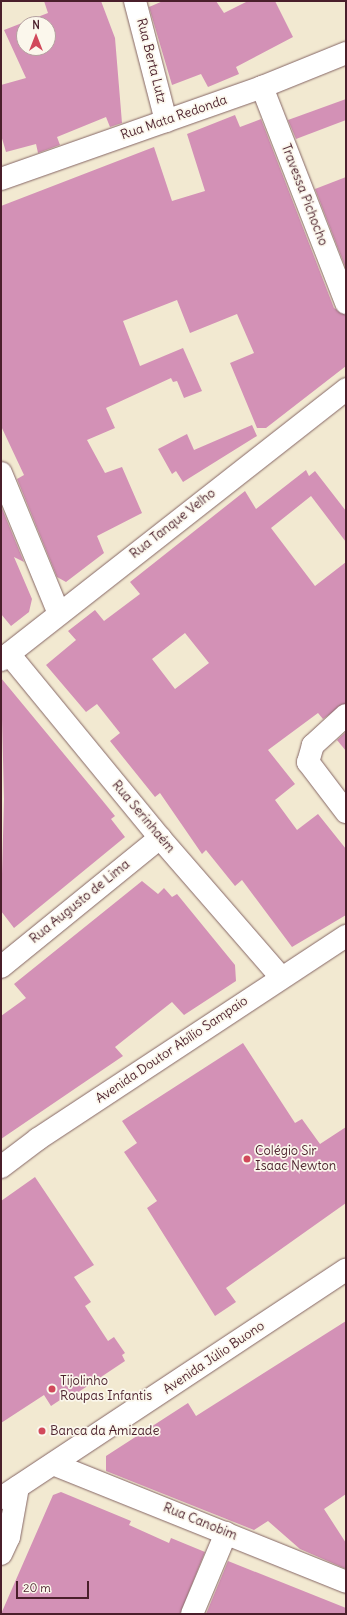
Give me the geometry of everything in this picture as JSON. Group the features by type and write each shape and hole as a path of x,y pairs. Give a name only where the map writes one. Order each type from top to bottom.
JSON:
{"street":[{"name":"Rua Berta Lutz","path":"135,1 166,121"},
{"name":"Rua Mata Redonda","path":"1,179 262,87 346,53"},
{"name":"Travessa Pichocho","path":"262,87 346,303"},
{"name":"Rua Tanque Velho","path":"5,657 346,389"},
{"path":"1,473 59,614"},
{"name":"Rua Serinhaém","path":"5,657 281,977"},
{"path":"346,715 313,745 309,753 311,769 346,812"},
{"name":"Rua Augusto de Lima","path":"1,966 160,838"},
{"name":"Avenida Doutor Abílio Sampaio","path":"1,1167 281,977 346,936"},
{"name":"Avenida Júlio Buono","path":"9,1492 346,1270"},
{"name":"Rua Canobim","path":"53,1464 226,1532 346,1582"},
{"path":"1,1554 9,1537 9,1492"},
{"path":"192,1614 226,1532"}],"building":[{"path":"44,1 101,1 115,38 122,123 110,127 106,117 57,137 60,145 38,153 36,144 6,152 1,135 1,85 26,78 4,30 16,25 16,56 56,56 56,16 40,16 48,13"},
{"path":"163,1 216,1 224,13 248,1 275,1 293,37 236,67 239,74 208,87 201,74 172,85 149,7"},
{"path":"346,99 346,120 296,139 288,120"},
{"path":"235,115 240,127 261,119 334,308 346,315 346,366 266,428 257,428 230,363 254,353 237,314 190,333 177,300 123,321 140,366 183,348 202,391 184,398 177,381 173,382 171,378 106,408 115,428 87,440 105,473 122,467 142,513 97,536 104,553 66,582 57,577 17,479 24,475 1,426 1,206 154,147 172,201 205,191 187,134"},
{"path":"346,177 346,269 315,189"},
{"path":"252,425 257,436 183,482 176,471 172,474 158,449 187,434 194,450"},
{"path":"306,470 309,476 315,471 346,511 346,542 311,496 271,528 315,586 346,562 346,703 323,719 318,713 268,750 295,784 275,800 297,830 318,814 346,849 346,915 292,947 242,880 235,886 206,850 202,854 160,793 155,797 110,741 120,733 97,704 86,712 46,665 76,640 68,631 95,610 104,621 140,594 130,582 245,491 256,509","holes":["185,633 209,663 175,689 152,659"]},
{"path":"1,506 24,562 14,557 32,599 29,612 11,626 1,614"},
{"path":"1,678 115,816 111,819 125,837 14,928 1,911 4,799"},
{"path":"346,732 346,751 337,740"},
{"path":"142,881 158,894 164,888 172,897 177,894 235,965 236,981 184,1015 172,1002 115,1047 123,1056 1,1139 1,1016 26,998 14,984"},
{"name":"Colégio Sir Isaac Newton","path":"243,1043 295,1123 302,1119 320,1144 346,1127 346,1203 226,1288 236,1302 215,1316 147,1208 157,1201 124,1152 137,1143 122,1121"},
{"path":"35,1177 94,1265 74,1277 91,1302 85,1306 108,1341 114,1337 125,1353 122,1355 125,1361 71,1397 69,1394 51,1406 44,1395 1,1423 1,1201"},
{"path":"346,1321 346,1494 324,1509 346,1543 346,1569 300,1549 268,1521 254,1530 106,1471 106,1456 188,1403 196,1416"},
{"path":"61,1492 131,1521 129,1525 169,1543 171,1538 205,1552 180,1614 1,1614 53,1495"},
{"path":"228,1561 346,1608 346,1614 206,1614"}],"place":[{"name":"Colégio Sir Isaac Newton","path":"247,1159"},
{"name":"Tijolinho Roupas Infantis","path":"52,1389"},
{"name":"Banca da Amizade","path":"42,1431"}]}
